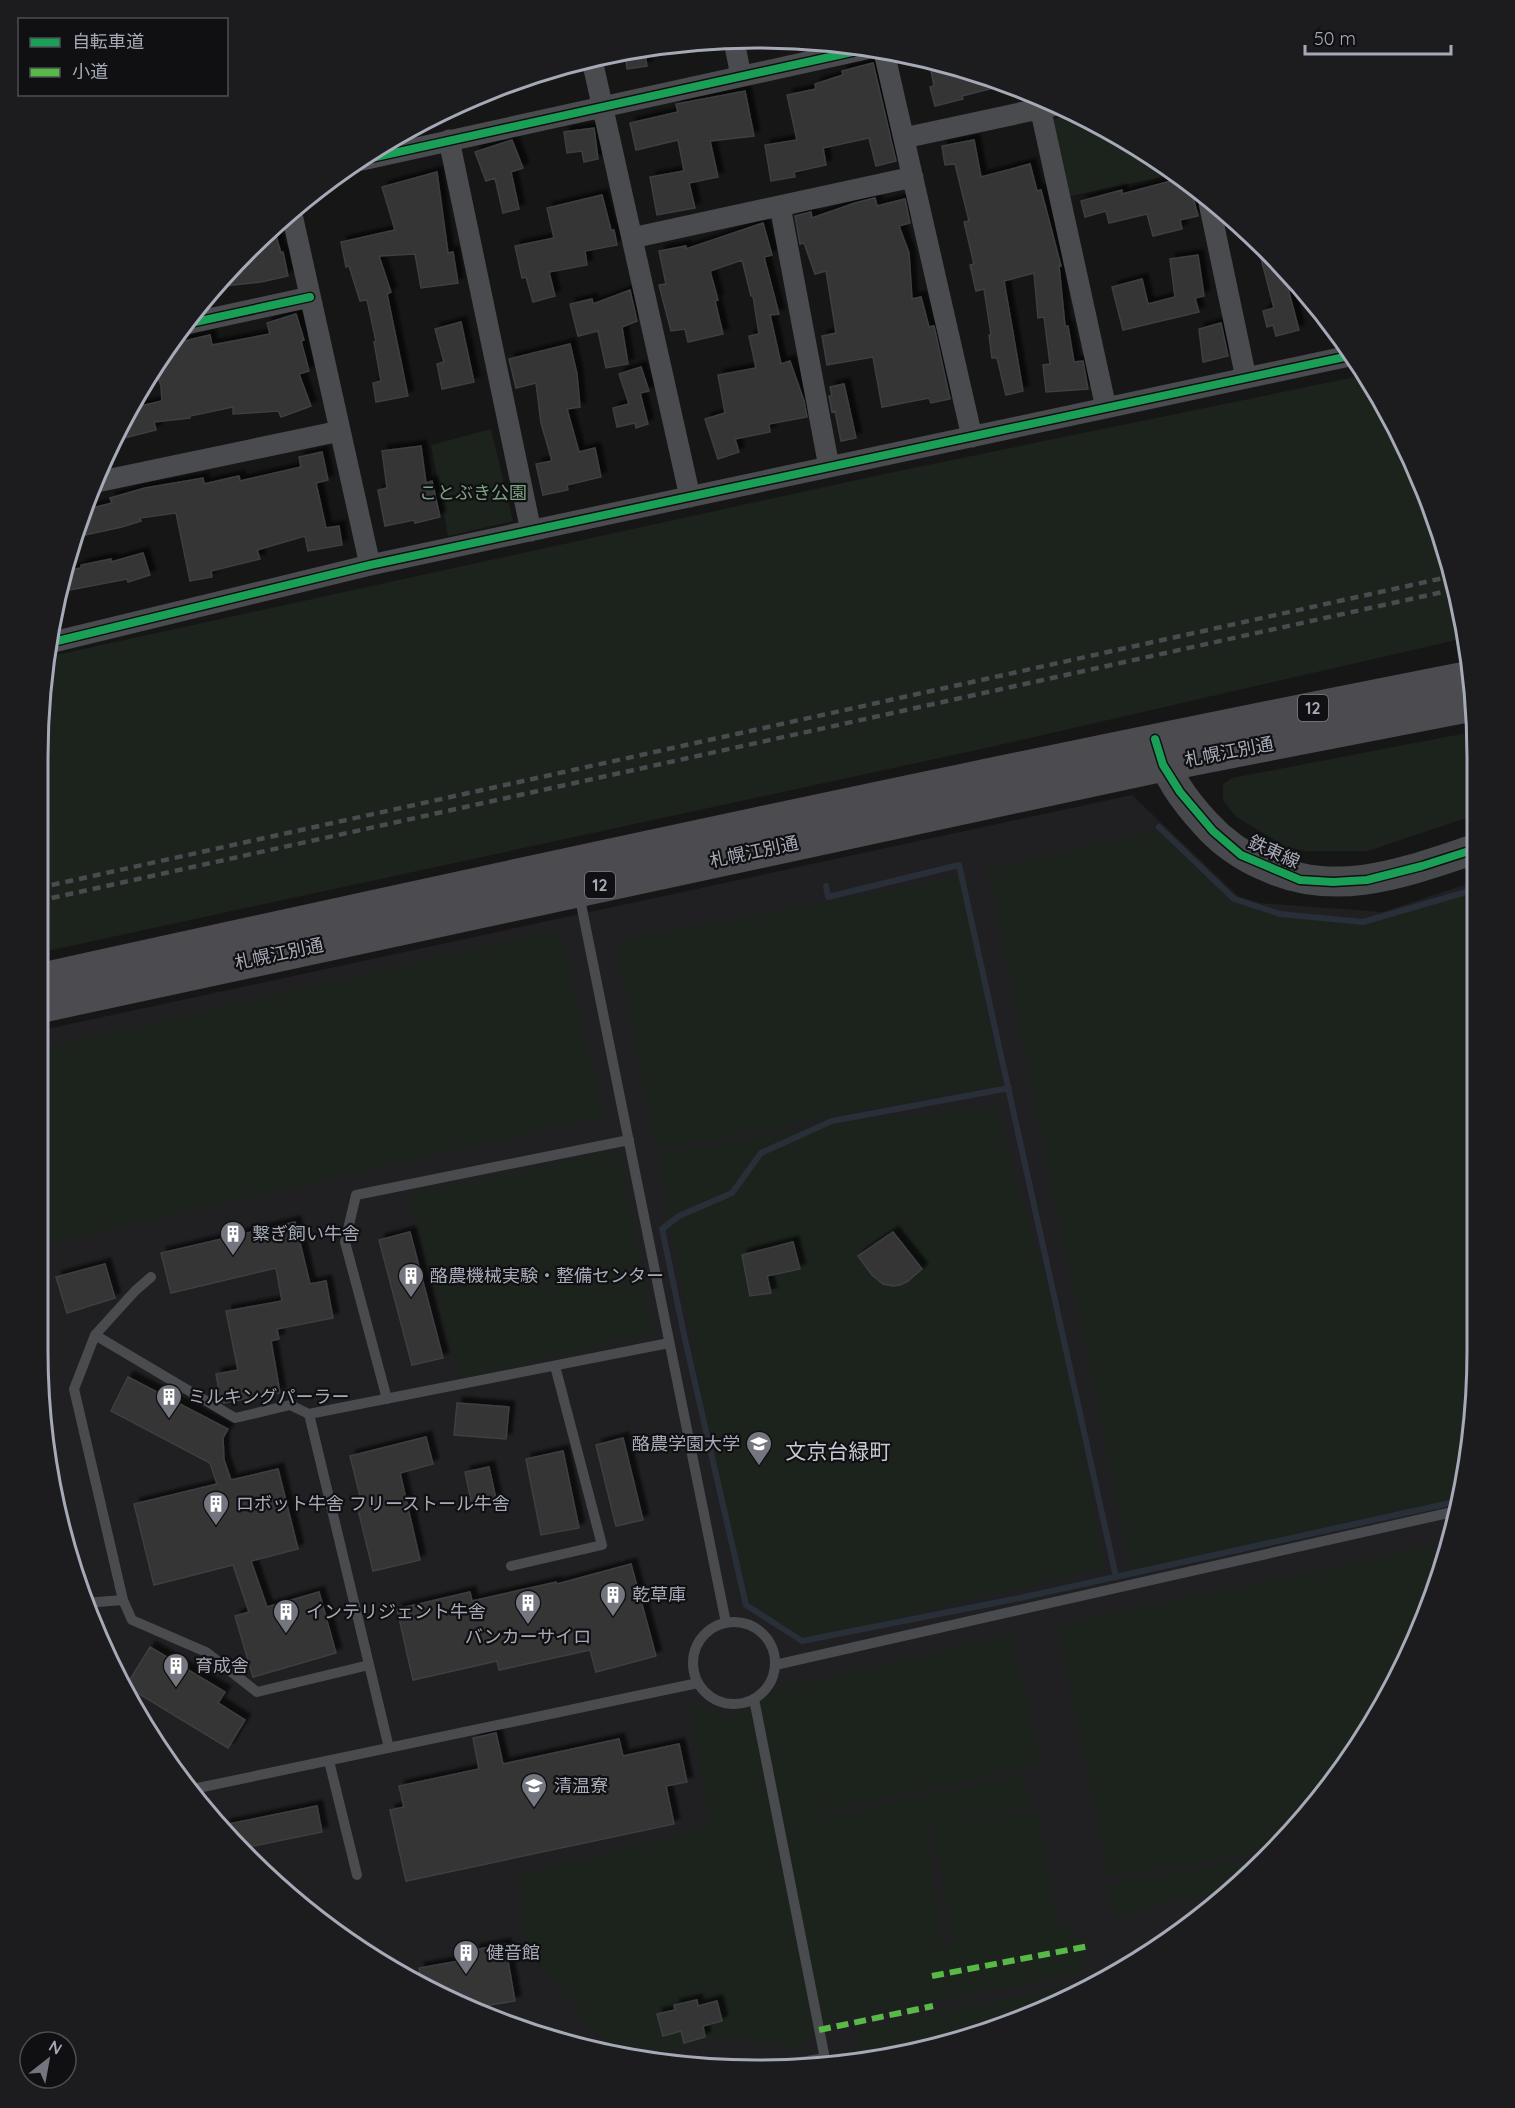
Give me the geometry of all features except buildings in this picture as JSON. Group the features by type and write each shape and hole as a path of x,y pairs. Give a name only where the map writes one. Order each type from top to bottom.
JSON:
{"highway":[{"name":"札幌江別通","path":"48,978 575,876 1159,752 1462,679"},
{"name":"札幌江別通","path":"1159,752 1465,706"},
{"name":"札幌江別通","path":"48,1005 575,876"}],"street":[{"path":"736,49 741,76"},
{"path":"384,155 845,54"},
{"path":"886,60 972,437"},
{"path":"594,68 690,497"},
{"path":"904,138 1036,105"},
{"path":"1046,110 1106,408"},
{"path":"449,140 531,531"},
{"path":"632,238 913,177"},
{"path":"780,206 829,467"},
{"path":"1211,213 1246,378"},
{"path":"293,221 370,565"},
{"path":"199,321 310,297"},
{"path":"58,641 370,565 1343,357"},
{"path":"105,480 340,431"},
{"name":"鉄東線","path":"1159,752 1188,804 1213,831 1241,855 1300,880 1334,882 1366,880 1467,852"}],"lane":[{"path":"575,876 726,1623"},
{"path":"387,1399 345,1242 356,1195 629,1140"},
{"path":"151,1277 95,1335 74,1389 123,1599 132,1620 206,1652 257,1692 369,1665"},
{"path":"95,1335 235,1418 290,1405 309,1414 669,1343"},
{"path":"511,1566 602,1545 555,1366"},
{"path":"309,1414 389,1748"},
{"path":"775,1665 1448,1513"},
{"path":"95,1603 123,1599"},
{"path":"738,1622 750,1625 760,1632 774,1650 776,1657 772,1679 765,1691 754,1700 742,1704 722,1702 705,1693 693,1671 693,1658 697,1646 709,1631 726,1623 738,1622"},
{"path":"200,1788 698,1683"},
{"path":"754,1700 825,2056"},
{"path":"329,1761 357,1875"}],"shaded area":[{"name":"酪農学園大学","path":"1132,795 1238,896 1260,903 1383,912 1467,884 1467,1350 1461,1443 1443,1534 1413,1622 1394,1664 1347,1745 1320,1782 1291,1818 1225,1884 1152,1940 1112,1965 1029,2006 986,2022 941,2036 850,2054 758,2060 711,2058 665,2054 574,2036 486,2006 444,1987 363,1940 326,1913 290,1884 224,1818 168,1745 143,1705 102,1622 72,1534 54,1443 48,1350 48,1029"}],"green space":[{"path":"1063,117 1071,121 1112,143 1164,177 1066,197 1050,120"},
{"path":"1356,377 1394,444 1413,486 1443,574 1457,640 995,746 48,951 48,758 56,655 889,473"},
{"name":"ことぶき公園","path":"491,429 513,521 448,536 431,445"},
{"path":"1466,733 1467,818 1368,851 1306,851 1286,847 1235,816 1223,800 1223,784 1232,778"},
{"path":"1160,830 1201,873 1263,911 1312,918 1399,914 1467,892 1467,1350 1461,1443 1450,1501 1131,1572 987,869"},
{"path":"961,876 1001,1085 655,1150 615,941"},
{"path":"560,929 604,1116 48,1244 48,1047"},
{"path":"995,1106 1061,1332 1105,1568 802,1641 737,1595 657,1156 824,1124"},
{"path":"620,1149 653,1332 461,1380 409,1194"},
{"path":"1440,1544 1413,1622 1372,1705 1320,1782 1259,1852 1108,1877 1057,1625"},
{"path":"1011,1635 1041,1763 824,1813 818,1790 822,1818 1021,1774 1032,1807 937,1827 1038,1811 1057,1923 1067,1921 1081,1940 1083,1973 835,2020 793,2050 733,2034 659,2053 604,2043 528,1951 517,1876 710,1826 689,1703 731,1717 801,1676 802,1683","holes":["933,1828 952,1943 978,1939 943,1946 927,1829"]},
{"path":"1250,1860 1216,1892 1110,1918 1109,1884"},
{"path":"1077,1984 1029,2006 941,2036 851,2054 861,2028"}],"waterway":[{"path":"1159,827 1234,899 1280,914 1363,922 1467,892"},
{"path":"826,886 828,897 959,865 1116,1577"},
{"path":"1009,1088 832,1121 761,1153 732,1193 679,1216 662,1229 746,1605 802,1641 1020,1598 1450,1503"}],"railway":[{"path":"48,886 1444,578"},
{"path":"48,899 1447,591"}],"marked path":[{"path":"932,1976 1089,1946"},
{"path":"819,2030 933,2006"}],"cycle path":[{"path":"383,155 845,54"},
{"path":"199,321 310,297"},
{"path":"58,641 370,565 1343,357"},
{"path":"1155,739 1163,765 1180,792 1213,831 1241,855 1300,880 1333,882 1367,880 1467,852"}],"place":[{"name":"繋ぎ飼い牛舎","path":"233,1257"},
{"name":"酪農機械実験・整備センター","path":"411,1299"},
{"name":"ミルキングパーラー","path":"169,1420"},
{"name":"酪農学園大学","path":"759,1467"},
{"name":"ロボット牛舎 フリーストール牛舎","path":"216,1527"},
{"name":"乾草庫","path":"613,1618"},
{"name":"バンカーサイロ","path":"528,1626"},
{"name":"インテリジェント牛舎","path":"286,1635"},
{"name":"育成舎","path":"176,1689"},
{"name":"清温寮","path":"534,1809"},
{"name":"健音館","path":"466,1976"}],"district":[{"name":"文京台緑町","path":"838,1452"}]}
